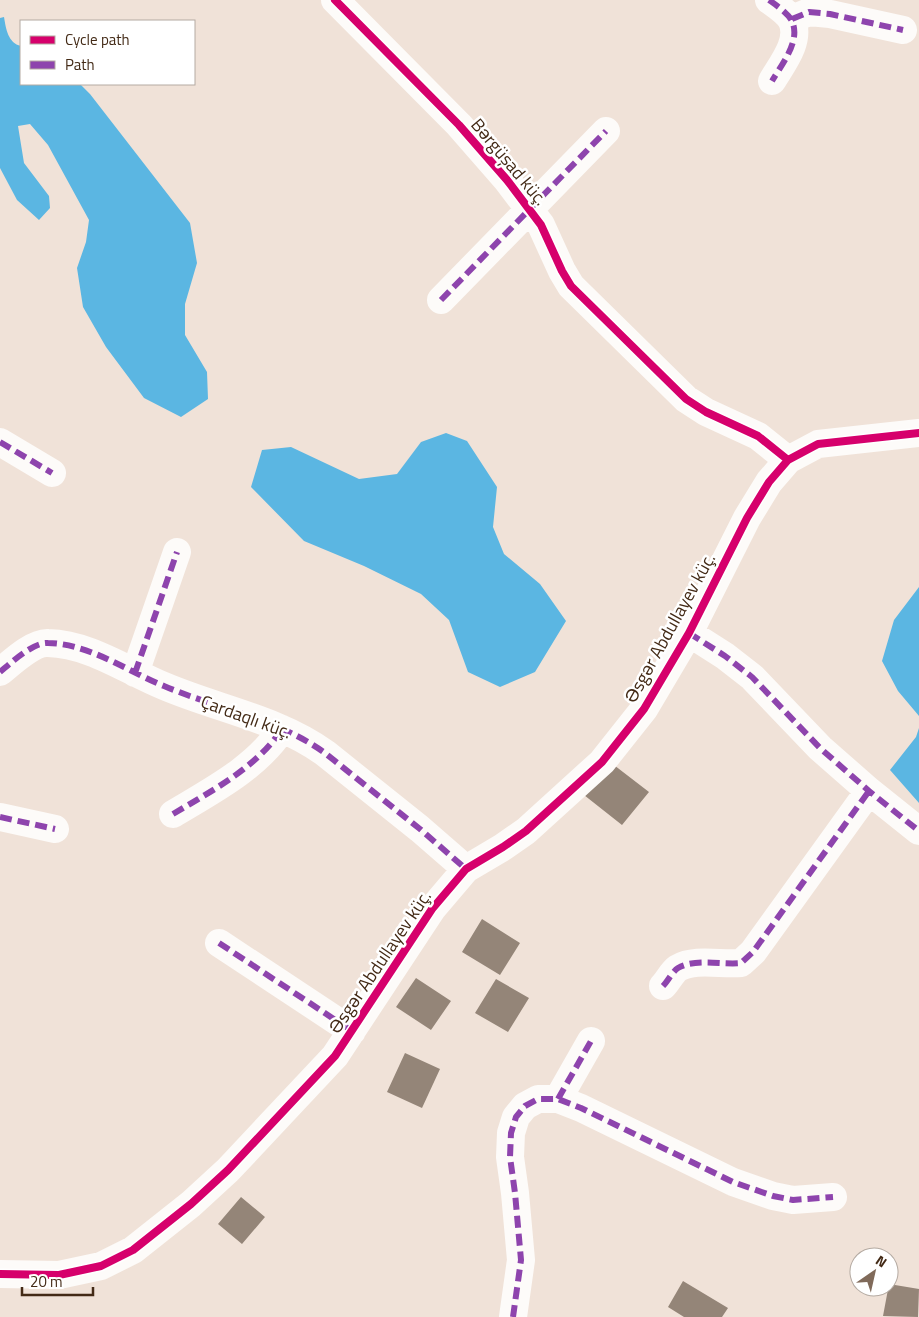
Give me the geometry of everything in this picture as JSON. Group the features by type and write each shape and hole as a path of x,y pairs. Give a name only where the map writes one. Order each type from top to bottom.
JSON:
{"street":[{"name":"Bərgüşad küç.","path":"335,0 459,125 529,209 544,232 571,286 686,398 706,412 758,436 788,460"},
{"path":"769,0 792,19 795,31 793,45 772,81"},
{"path":"792,19 809,12 830,14 903,30"},
{"path":"441,300 606,130"},
{"name":"Əsgər Abdullayev küç.","path":"0,1274 59,1275 101,1266 133,1250 191,1204 228,1170 335,1056 432,909 466,869 503,848 526,831 602,762 644,709 689,633 746,518 769,482 788,460 818,444 919,433"},
{"path":"0,442 52,473"},
{"path":"136,673 176,552"},
{"path":"689,633 725,656 752,677 820,748 919,831"},
{"name":"Çardaqlı küç.","path":"0,672 25,652 45,642 64,644 96,654 195,698 282,728 325,753 420,829 466,869"},
{"path":"173,814 222,785 259,757 271,745 282,728"},
{"path":"663,986 676,969 687,964 703,962 741,964 752,952 870,791"},
{"path":"0,817 56,829"},
{"path":"219,943 352,1031"},
{"path":"558,1099 591,1041"},
{"path":"513,1317 520,1260 510,1157 511,1133 516,1117 525,1106 538,1099 558,1099 638,1135 733,1182 773,1196 793,1200 833,1197"}],"water":[{"path":"4,17 10,39 20,46 20,85 81,85 190,223 197,263 185,304 185,335 207,372 208,399 181,417 144,398 106,347 83,307 77,268 86,242 89,220 48,145 30,124 18,126 24,163 49,196 50,208 39,220 17,200 0,168 0,18"},
{"path":"446,433 467,441 497,487 493,527 504,554 540,584 566,621 535,672 500,687 468,672 449,620 421,594 364,566 304,541 251,487 262,450 291,447 359,479 397,474 421,442"},
{"path":"919,587 919,716 898,691 882,661 894,620"},
{"path":"919,728 919,803 890,770 916,737"}],"building":[{"path":"610,762 649,792 622,825 584,795"},
{"path":"482,919 520,943 500,975 462,952"},
{"path":"416,978 451,1001 431,1030 396,1007"},
{"path":"496,979 529,998 508,1032 475,1013"},
{"path":"405,1053 440,1069 422,1108 387,1092"},
{"path":"241,1197 265,1217 242,1244 218,1224"},
{"path":"683,1281 728,1308 722,1317 684,1317 668,1307"},
{"path":"899,1286 919,1289 918,1317 883,1316 887,1297 899,1297"}],"marked path":[{"path":"769,0 788,15 794,29 789,52 772,81"},
{"path":"792,19 809,12 830,14 903,30"},
{"path":"441,300 606,131"},
{"path":"0,442 52,473"},
{"path":"135,673 177,552"},
{"path":"689,633 725,656 752,677 820,748 919,831"},
{"path":"0,672 22,654 42,644 48,643 79,648 108,659 150,680 184,694 288,731 325,753 420,829 466,869"},
{"path":"173,814 247,767 282,729"},
{"path":"663,986 678,968 685,965 692,963 741,963 753,952 869,791"},
{"path":"0,817 55,829"},
{"path":"219,943 352,1031"},
{"path":"558,1099 591,1041"},
{"path":"513,1317 521,1260 510,1157 511,1133 516,1117 525,1106 538,1099 558,1099 581,1108 733,1182 773,1196 793,1200 833,1197"}],"cycle path":[{"path":"335,0 459,125 507,180 541,225 571,286 686,399 706,412 758,436 788,460"},
{"path":"0,1274 59,1275 101,1266 133,1250 191,1204 228,1170 335,1056 432,909 466,869 526,831 602,762 644,709 689,633 747,518 769,482 788,460 818,444 919,433"}]}
